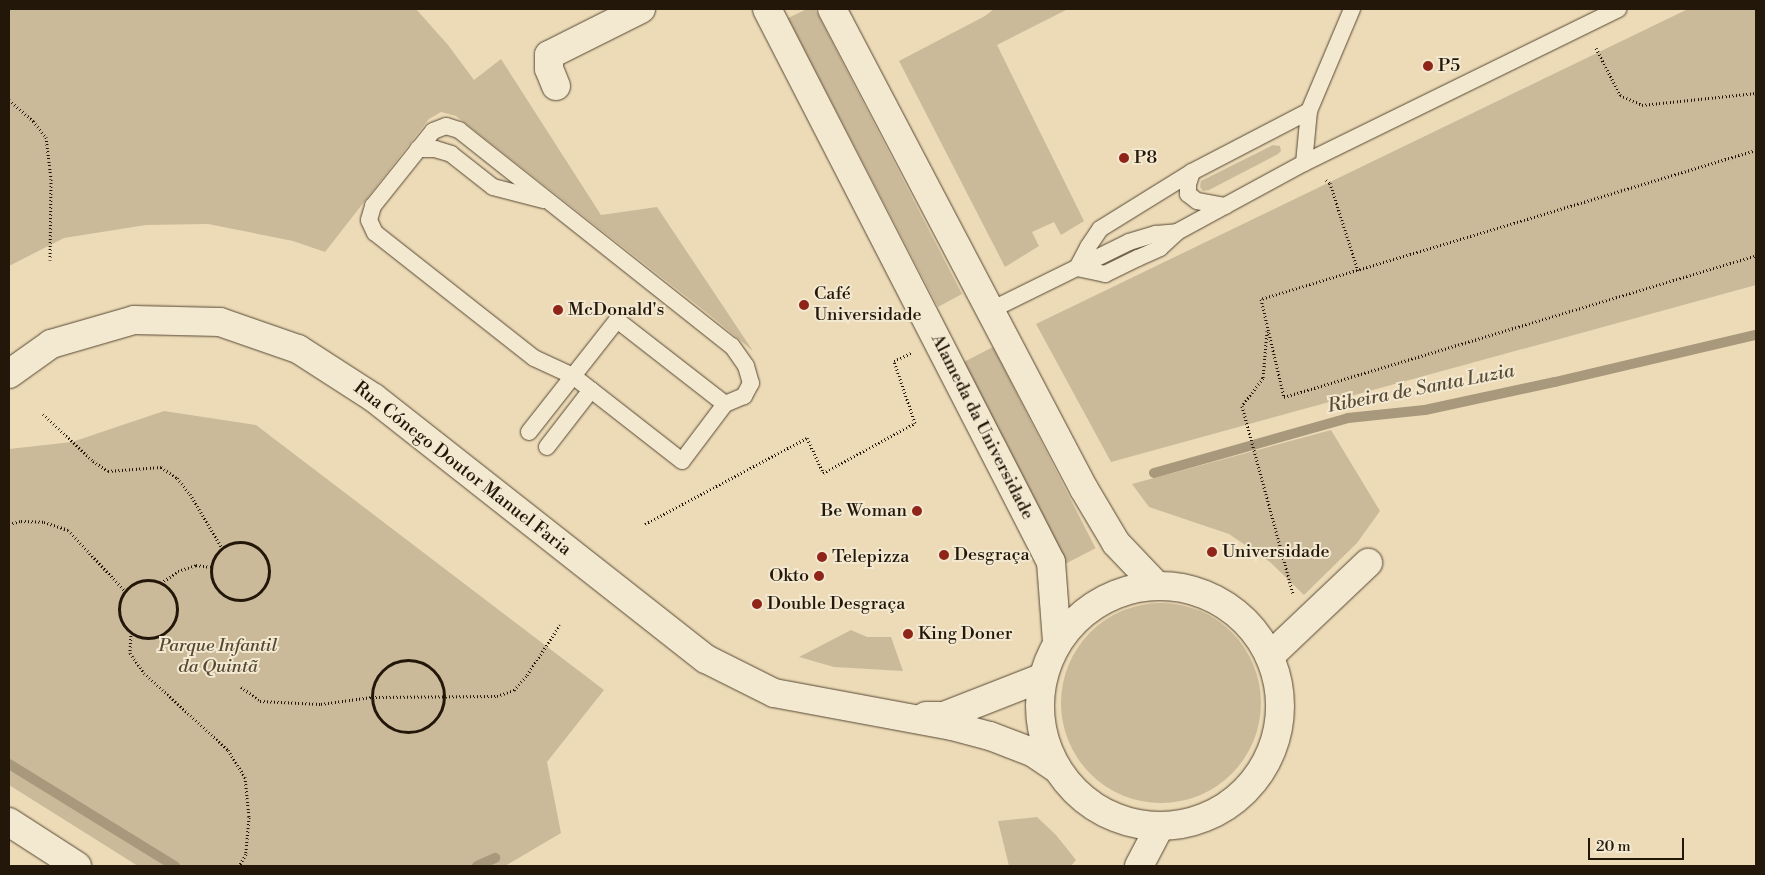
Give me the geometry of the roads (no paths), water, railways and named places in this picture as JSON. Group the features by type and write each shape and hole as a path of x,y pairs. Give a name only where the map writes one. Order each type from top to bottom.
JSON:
{"street":[{"path":"556,86 549,69 549,55 641,9"},
{"path":"832,9 1084,489 1116,543 1156,585"},
{"name":"Alameda da Universidade","path":"769,10 1051,562 1057,641"},
{"name":"Rua Cónego Doutor Manuel Faria","path":"9,374 51,344 134,320 220,322 298,349 374,398 706,659 774,692 952,726 990,736 1032,752 1056,768"},
{"path":"1271,655 1368,563"},
{"path":"1156,585 1190,590 1220,600 1244,618 1271,655 1281,694 1278,734 1262,771 1235,800 1200,820 1160,826 1107,815 1077,795 1056,768 1039,723 1041,678 1057,641 1084,611 1118,592 1156,585"},
{"name":"Rua Cónego Doutor Manuel Faria","path":"897,717 944,716 1041,678"},
{"path":"9,822 77,866"},
{"path":"1139,866 1160,826"}],"lane":[{"path":"1304,162 1309,111 1352,9"},
{"path":"991,310 1128,242 1156,234 1176,232 1304,162 1618,9"},
{"path":"1077,268 1100,230 1192,172 1309,111"},
{"path":"446,126 460,130 550,201 732,346 746,366 750,383 744,396 725,404 682,461 573,376 534,358 375,233 369,220 373,206 432,131 446,126"},
{"path":"418,150 435,149 451,154 493,187 550,201"},
{"path":"1192,172 1188,184 1188,194 1197,201 1226,206"},
{"path":"529,432 617,320 725,404"},
{"path":"547,447 591,390"}],"waterway":[{"name":"Ribeira de Santa Luzia","path":"1154,473 1348,418 1425,410 1756,335"},
{"name":"Ribeira de Santa Luzia","path":"9,764 175,866"},
{"name":"Ribeira de Santa Luzia","path":"477,866 495,858"}],"place":[{"name":"P5","path":"1428,66"},
{"name":"P8","path":"1124,158"},
{"name":"Café Universidade","path":"804,305"},
{"name":"McDonald's","path":"558,310"},
{"name":"Be Woman","path":"917,511"},
{"name":"Universidade","path":"1212,552"},
{"name":"Desgraça","path":"944,555"},
{"name":"Telepizza","path":"822,557"},
{"name":"Okto","path":"819,576"},
{"name":"Double Desgraça","path":"757,604"},
{"name":"King Doner","path":"908,634"}],"park label":[{"name":"Parque Infantil da Quintã","path":"218,658"}]}
